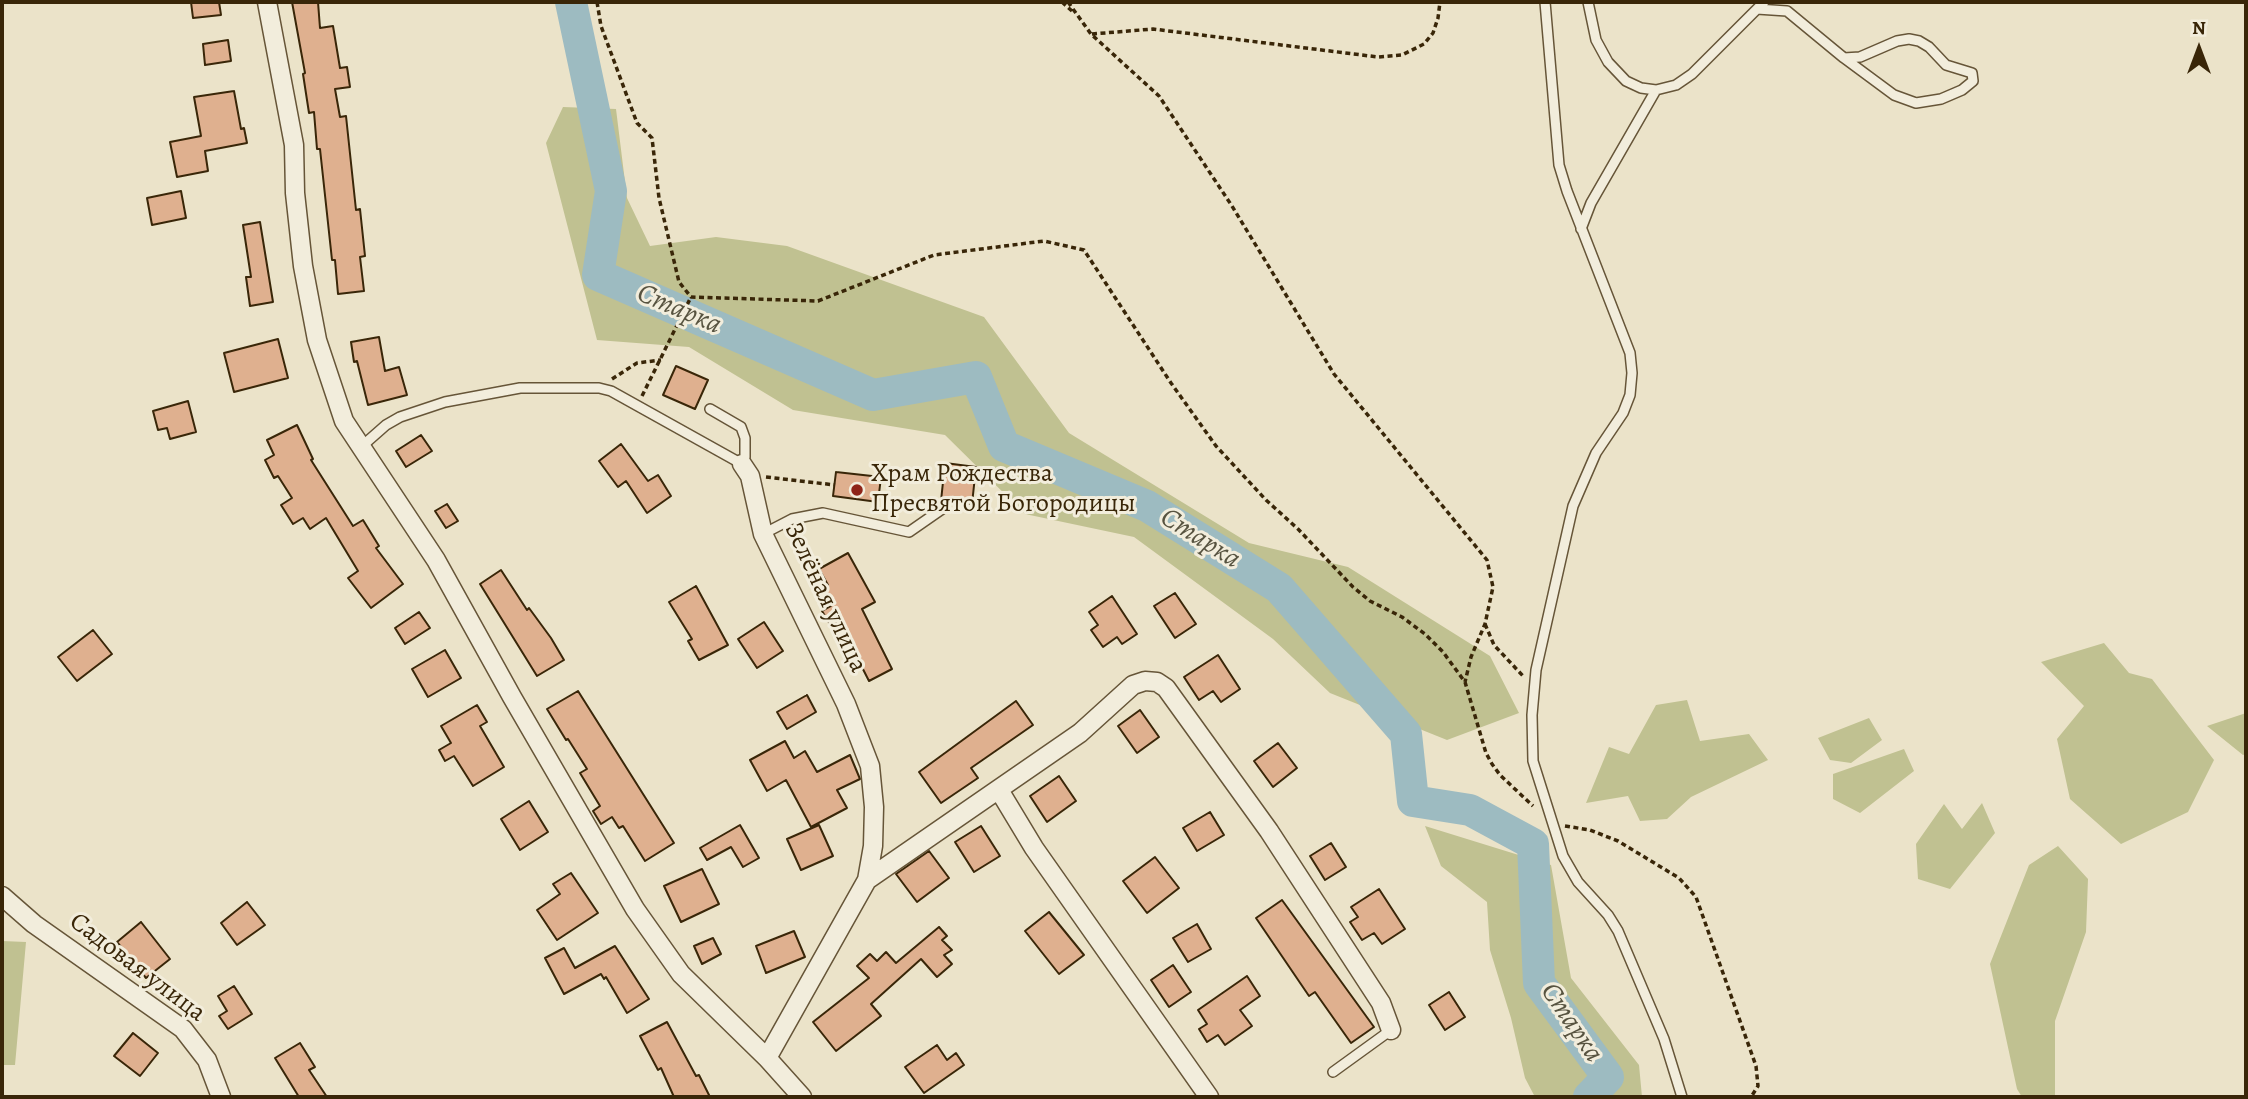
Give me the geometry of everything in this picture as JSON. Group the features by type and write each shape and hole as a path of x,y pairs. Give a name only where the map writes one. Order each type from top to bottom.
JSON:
{"street":[{"path":"267,2 294,145 295,193 303,266 317,340 340,412 360,448 436,559 512,697 635,909 681,974 767,1058 802,1097"},
{"name":"Зелёная улица","path":"746,470 763,534 846,704 870,766 874,807 873,846 867,880 767,1058"},
{"path":"867,880 1080,733 1133,685 1145,681 1157,682 1166,688 1269,831 1381,1003 1391,1030"},
{"path":"999,790 1034,848 1209,1097"},
{"name":"Садовая улица","path":"2,896 34,924 183,1029 207,1060 221,1097"}],"lane":[{"path":"1545,2 1559,165 1630,353 1632,373 1630,395 1623,413 1596,453 1573,506 1536,670 1532,715 1533,761 1563,856 1578,882 1608,915 1618,931 1664,1040 1682,1097"},
{"path":"1588,2 1596,40 1608,62 1626,81 1642,88 1656,90 1676,85 1692,74 1760,5 1787,10 1844,58 1894,95 1916,103 1941,99 1962,90 1973,81 1972,73 1946,65 1929,47 1909,39 1897,41 1860,57 1844,58"},
{"path":"1581,229 1591,203 1656,90"},
{"path":"360,448 400,416 426,407 520,388 598,388 611,391 638,405 746,470"},
{"path":"710,409 741,427 745,438 746,470"},
{"path":"763,534 792,519 823,513 909,532 945,508"},
{"path":"1334,1072 1391,1030"}],"path":[{"path":"597,2 601,26 638,123 652,138 659,198 676,270 679,282 691,297 818,301 934,255 1044,240 1084,250 1171,383 1216,446 1353,587 1370,601 1402,617 1443,652 1465,682 1486,752 1500,775 1552,824 1590,830 1618,841 1679,878 1689,887 1696,897 1716,957 1734,998 1756,1066 1756,1090 1751,1097"},
{"path":"1062,2 1079,17"},
{"path":"1068,2 1091,34 1159,96 1232,206 1334,374 1487,559 1493,587 1485,624 1471,657 1465,682"},
{"path":"1091,34 1153,29 1378,57 1402,55 1424,44 1433,33 1440,2"},
{"path":"638,405 688,308 691,297"},
{"path":"598,388 637,363 661,360"},
{"path":"746,470 835,485"},
{"path":"1485,624 1494,645 1523,675 1532,715"},
{"path":"1756,1090 1759,1097"}],"green space":[{"path":"563,107 616,109 627,198 650,246 716,237 787,246 984,317 1069,433 1249,543 1348,567 1490,656 1519,713 1447,740 1330,693 1273,639 1134,537 1025,514 945,435 793,410 689,347 597,340 546,143"},
{"path":"2104,643 2129,673 2152,679 2214,760 2188,812 2121,844 2070,799 2057,739 2084,706 2041,662"},
{"path":"1687,700 1700,741 1749,734 1768,760 1691,797 1667,819 1640,821 1628,796 1586,803 1609,747 1629,754 1656,705"},
{"path":"2246,713 2246,754 2243,755 2207,726"},
{"path":"1869,718 1882,740 1851,763 1830,760 1818,738"},
{"path":"1904,749 1914,771 1860,813 1833,799 1833,774"},
{"path":"1982,803 1995,833 1950,889 1918,879 1916,844 1944,804 1962,829"},
{"path":"1425,826 1551,865 1571,978 1639,1065 1642,1097 1535,1097 1525,1078 1511,1018 1490,950 1487,902 1441,866"},
{"path":"2058,846 2088,879 2086,932 2055,1021 2055,1097 2022,1097 2017,1089 1990,964 2029,865"},
{"path":"2,941 26,942 15,1065 2,1065"}],"building":[{"path":"191,2 219,2 221,15 193,18"},
{"path":"292,2 318,2 320,28 333,26 340,68 347,67 350,87 335,89 340,117 346,116 356,210 360,209 365,256 360,257 364,291 338,294 320,149 317,149 314,112 309,113 305,73"},
{"path":"228,40 231,61 205,65 203,44"},
{"path":"234,91 241,129 244,128 247,143 205,151 208,171 177,177 170,142 201,136 194,97"},
{"path":"181,191 186,218 152,225 147,198"},
{"path":"260,222 273,302 250,306 246,277 251,277 243,225"},
{"path":"379,337 385,371 399,367 407,395 368,405 357,361 354,362 351,342"},
{"path":"278,339 288,378 234,392 224,353"},
{"path":"676,366 708,380 695,409 663,395"},
{"path":"188,401 196,432 170,439 167,428 158,430 153,411"},
{"path":"297,425 313,459 311,460 353,526 363,520 379,546 376,548 403,584 371,608 348,578 358,571 326,518 310,529 303,518 293,524 281,505 292,498 278,476 274,478 265,460 274,455 267,440"},
{"path":"421,435 432,451 406,467 396,451"},
{"path":"621,444 648,481 658,475 671,496 647,513 626,481 618,487 599,461"},
{"path":"945,463 976,467 972,504 941,501"},
{"name":"Храм Рождества Пресвятой Богородицы","path":"836,472 881,477 878,502 833,496"},
{"path":"447,504 458,521 446,528 435,511"},
{"path":"848,553 875,602 862,609 892,669 869,681 839,622 831,626 822,611 831,606 821,589 828,585 819,569"},
{"path":"501,570 564,660 537,676 480,584"},
{"path":"696,586 728,645 699,660 688,641 692,639 669,602"},
{"path":"1175,593 1196,624 1175,638 1154,606"},
{"path":"1112,596 1137,634 1122,644 1117,637 1103,647 1091,630 1098,625 1089,612"},
{"path":"419,612 430,628 405,644 395,628"},
{"path":"764,622 783,651 757,668 738,639"},
{"path":"93,630 112,654 77,681 58,657"},
{"path":"445,650 461,678 428,697 412,669"},
{"path":"1218,655 1240,689 1221,702 1213,691 1199,700 1184,677"},
{"path":"578,691 674,843 645,861 623,826 619,828 612,817 601,824 593,811 600,806 580,773 587,769 547,709"},
{"path":"807,695 816,712 787,729 777,712"},
{"path":"1016,701 1033,725 971,768 978,778 941,803 919,772"},
{"path":"477,705 487,722 480,726 504,767 473,786 454,756 445,761 439,750 451,743 441,726"},
{"path":"1140,710 1159,737 1137,753 1118,726"},
{"path":"785,741 794,758 805,751 817,772 850,755 860,779 837,790 847,808 811,827 786,780 767,791 750,760"},
{"path":"1278,743 1297,768 1273,787 1254,761"},
{"path":"1059,776 1076,801 1047,822 1030,796"},
{"path":"529,801 548,832 520,850 501,819"},
{"path":"1210,812 1224,835 1197,851 1183,828"},
{"path":"740,825 759,858 743,867 731,847 707,860 700,848"},
{"path":"819,825 833,856 801,870 787,839"},
{"path":"981,826 1000,856 974,872 955,842"},
{"path":"1331,843 1346,867 1325,880 1310,856"},
{"path":"929,851 949,878 917,902 896,874"},
{"path":"1155,857 1179,888 1147,913 1123,881"},
{"path":"702,869 719,904 681,922 664,886"},
{"path":"571,873 598,913 557,940 537,910 560,894 553,884"},
{"path":"1379,889 1405,929 1382,944 1374,933 1362,940 1350,922 1358,917 1351,907"},
{"path":"1282,900 1374,1027 1351,1043 1315,992 1309,996 1256,918"},
{"path":"247,902 265,925 237,945 221,923"},
{"path":"1049,912 1084,955 1059,974 1025,931"},
{"path":"141,922 170,959 146,978 117,942"},
{"path":"1197,924 1211,949 1188,962 1173,938"},
{"path":"939,927 947,936 942,940 952,950 944,955 952,964 937,977 921,959 871,1004 881,1016 836,1051 813,1022 869,978 857,966 870,954 877,961 886,952 896,963"},
{"path":"794,931 805,957 766,973 756,946"},
{"path":"713,938 721,954 702,964 694,946"},
{"path":"615,946 649,999 627,1013 606,977 604,979 601,974 564,994 545,958 564,948 575,968"},
{"path":"1173,965 1191,992 1169,1007 1151,980"},
{"path":"1247,976 1260,996 1240,1010 1252,1026 1225,1045 1218,1035 1207,1042 1199,1029 1207,1024 1198,1010"},
{"path":"234,986 252,1014 228,1029 219,1016 227,1011 218,996"},
{"path":"1449,992 1465,1017 1445,1030 1429,1005"},
{"path":"667,1022 710,1097 674,1097 661,1068 658,1070 640,1036"},
{"path":"133,1033 158,1053 140,1076 114,1056"},
{"path":"300,1043 315,1067 309,1070 327,1097 299,1097 275,1058"},
{"path":"937,1045 947,1060 956,1053 964,1065 924,1093 905,1067"}],"waterway":[{"name":"Старка","path":"571,2 611,191 598,275 873,395 976,377 1004,446 1147,506 1279,588 1406,734 1413,801 1470,810 1533,844 1539,983 1608,1077 1589,1097"}],"place":[{"name":"Храм Рождества Пресвятой Богородицы","path":"857,490"}]}
